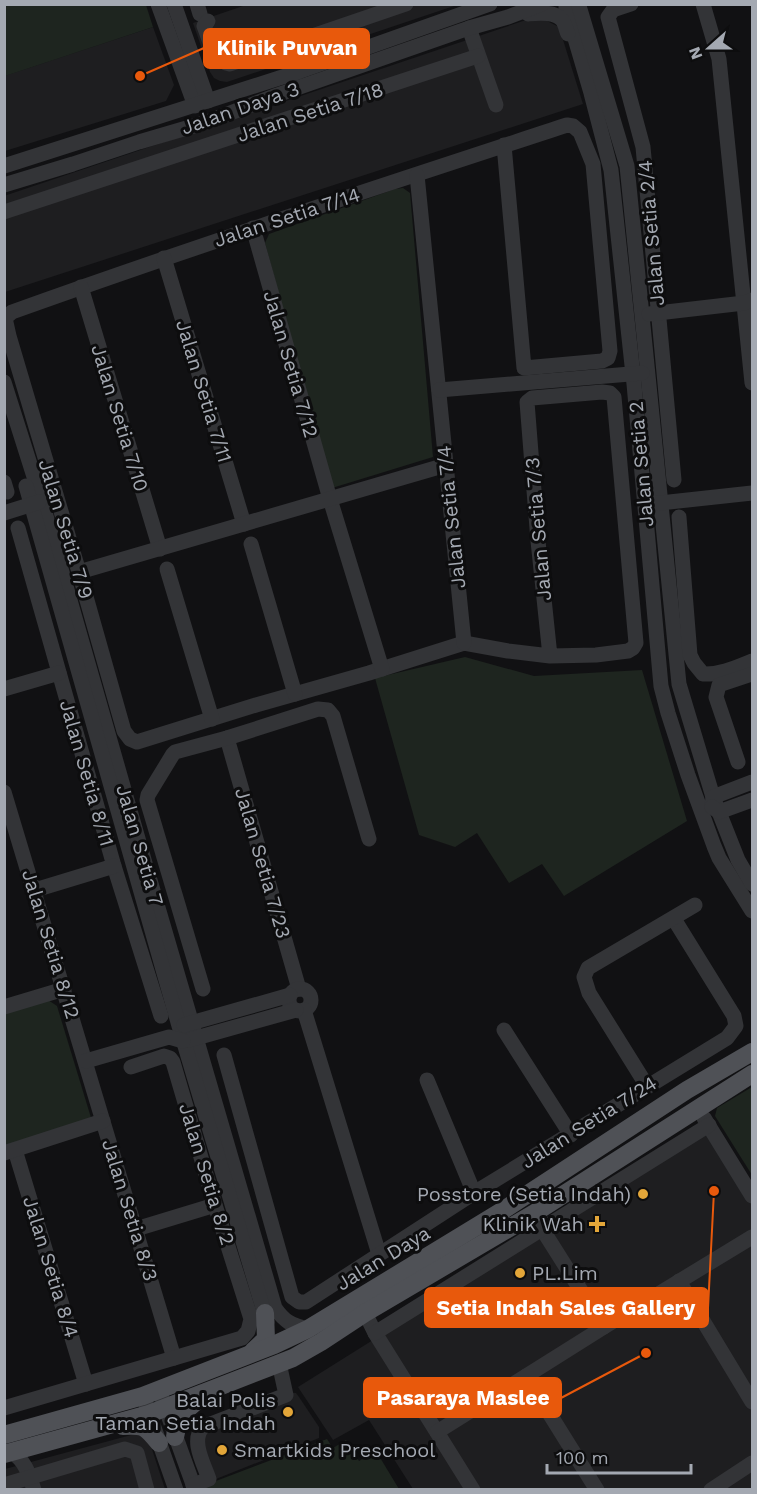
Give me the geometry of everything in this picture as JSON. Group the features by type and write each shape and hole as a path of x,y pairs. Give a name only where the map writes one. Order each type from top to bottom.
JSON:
{"main road":[{"name":"Jalan Daya","path":"7,1447 34,1445 106,1426 247,1356 308,1329 502,1210 687,1090 753,1052"},
{"name":"Jalan Daya","path":"7,1447 154,1402 205,1393 293,1358 365,1313 537,1221 698,1108 753,1074"},
{"path":"535,1189 531,1203 537,1221"},
{"path":"502,1210 518,1210 537,1221"},
{"path":"247,1356 266,1339 270,1310"},
{"path":"274,1345 296,1347 321,1342"},
{"path":"106,1426 141,1426 167,1440 179,1416 205,1393"}],"street":[{"path":"158,4 187,62 209,85 222,91 249,87"},
{"path":"174,4 187,62 202,106 211,112 277,95"},
{"path":"202,13 204,26 216,57 222,63 230,64 406,4"},
{"name":"Jalan Daya 3","path":"4,166 202,106 249,87 298,72 481,6 487,10 505,11 542,4"},
{"name":"Jalan Setia 2","path":"566,4 627,166 641,316 640,373"},
{"name":"Jalan Setia 2","path":"578,4 598,91 611,170 640,373 653,504 679,684 715,806 738,860 753,884"},
{"path":"591,4 589,13 598,91"},
{"name":"Jalan Setia 2/4","path":"631,4 613,10 608,17 643,147 674,480"},
{"path":"703,4 719,59 748,302 753,383"},
{"path":"505,11 553,14 562,20 598,91"},
{"name":"Jalan Daya 3","path":"4,185 138,142 207,123 277,95 469,28 505,11"},
{"path":"469,28 496,105"},
{"path":"288,45 298,72"},
{"name":"Jalan Setia 7/18","path":"4,212 478,56"},
{"path":"140,123 171,109 178,103 183,91 187,62"},
{"path":"138,142 193,119 202,106"},
{"name":"Jalan Setia 7/14","path":"5,318 12,312 164,258 504,145 567,125 573,126 580,132 593,164 610,351 608,358 602,361 524,368 504,145"},
{"path":"73,164 81,188"},
{"name":"Jalan Setia 7/4","path":"417,175 464,643"},
{"name":"Jalan Setia 7/12","path":"253,228 330,499 382,669"},
{"name":"Jalan Setia 7/11","path":"164,258 244,524"},
{"name":"Jalan Setia 7/10","path":"81,287 159,549"},
{"path":"641,316 748,302"},
{"name":"Jalan Setia 7/9","path":"5,318 124,731 130,739 137,742 212,719"},
{"path":"439,390 640,373"},
{"name":"Jalan Setia 7","path":"4,382 184,1033 270,1310 274,1345"},
{"name":"Jalan Setia 7/3","path":"610,393 614,397 636,643 628,651 596,655 550,656 527,402 532,398 610,393"},
{"name":"Jalan Setia 7","path":"4,414 37,503"},
{"path":"79,572 446,465"},
{"path":"653,504 753,493"},
{"path":"4,513 37,503"},
{"name":"Jalan Setia 2","path":"653,504 661,686 688,775 714,846 719,858 753,911"},
{"path":"679,517 690,655 694,663 703,674 712,675 753,661"},
{"name":"Jalan Setia 8/11","path":"18,528 114,866 161,1016"},
{"path":"251,544 295,694"},
{"path":"167,569 212,719 464,643 550,656"},
{"path":"4,689 59,673"},
{"path":"738,762 716,691 719,685 753,674"},
{"path":"203,988 147,800 175,752 318,709 328,710 333,716 369,839"},
{"name":"Jalan Setia 7/23","path":"226,738 294,992 305,990 310,995 311,1002 300,1010"},
{"path":"688,775 706,803 715,806 751,790"},
{"name":"Jalan Setia 8/12","path":"4,792 86,1061"},
{"path":"714,846 711,825 715,806"},
{"path":"35,890 114,866"},
{"path":"647,1086 589,993 584,977 588,968 695,905"},
{"name":"Jalan Setia 7/24","path":"224,1055 292,1298 299,1302 306,1302 474,1193 727,1038 736,1026 734,1016 674,919"},
{"path":"4,1007 64,989"},
{"path":"184,1033 218,1015 294,992"},
{"path":"86,1061 184,1033 223,1030 300,1010 379,1254"},
{"path":"218,1015 223,1030"},
{"path":"504,1030 571,1135"},
{"name":"Jalan Setia 8/2","path":"131,1066 164,1056 173,1062 251,1319 248,1331 242,1338 174,1358"},
{"name":"Jalan Setia 8/3","path":"86,1061 174,1358"},
{"path":"427,1080 474,1193"},
{"path":"698,1108 753,1196"},
{"path":"10,1151 104,1121"},
{"path":"375,1334 537,1221 661,1156 709,1125"},
{"name":"Jalan Setia 8/4","path":"10,1151 86,1384"},
{"path":"136,1229 215,1205"},
{"path":"537,1221 604,1327"},
{"path":"437,1432 753,1237"},
{"path":"679,1281 753,1402"},
{"path":"270,1310 293,1326 308,1329"},
{"path":"365,1313 375,1334 472,1490"},
{"path":"4,1408 174,1358"},
{"path":"167,1440 194,1487 209,1479 197,1439 198,1432 203,1427 286,1395 279,1364"},
{"path":"526,1376 597,1490"},
{"path":"154,1402 167,1440 176,1490"},
{"path":"32,1484 30,1459 34,1445"},
{"path":"7,1447 24,1463 32,1484"},
{"path":"4,1485 32,1484 125,1449 137,1453 147,1490"},
{"path":"711,1490 753,1463"}],"shaded area":[{"path":"4,5 146,5 153,27 5,76"},
{"path":"246,5 457,5 227,82 220,81 210,72 193,23"},
{"path":"535,17 559,27 583,104 5,292 4,196"},
{"path":"153,27 174,85 166,101 5,151 4,76"},
{"path":"403,188 410,193 433,457 332,488 265,243 269,234"},
{"path":"465,657 534,676 642,670 687,821 564,896 542,864 509,883 477,833 455,847 419,835 375,678"},
{"path":"48,1000 57,1006 92,1121 5,1149 5,1013"},
{"path":"752,1087 752,1175 715,1116 717,1108"},
{"path":"708,1130 752,1202 752,1489 413,1489 369,1420 333,1440 298,1387"},
{"path":"283,1392 296,1393 319,1427 319,1438 206,1483 195,1430"},
{"path":"146,1431 165,1489 5,1490 5,1469"},
{"path":"327,1439 333,1448 346,1440 359,1461 376,1451 399,1489 205,1490 208,1484"}],"place":[{"name":"Klinik Puvvan","path":"140,76"},
{"name":"Setia Indah Sales Gallery","path":"714,1191"},
{"name":"Posstore (Setia Indah)","path":"643,1194"},
{"name":"Klinik Wah","path":"597,1224"},
{"name":"PL.Lim","path":"520,1273"},
{"name":"Pasaraya Maslee","path":"646,1353"},
{"name":"Balai Polis Taman Setia Indah","path":"288,1412"},
{"name":"Smartkids Preschool","path":"222,1450"}]}
